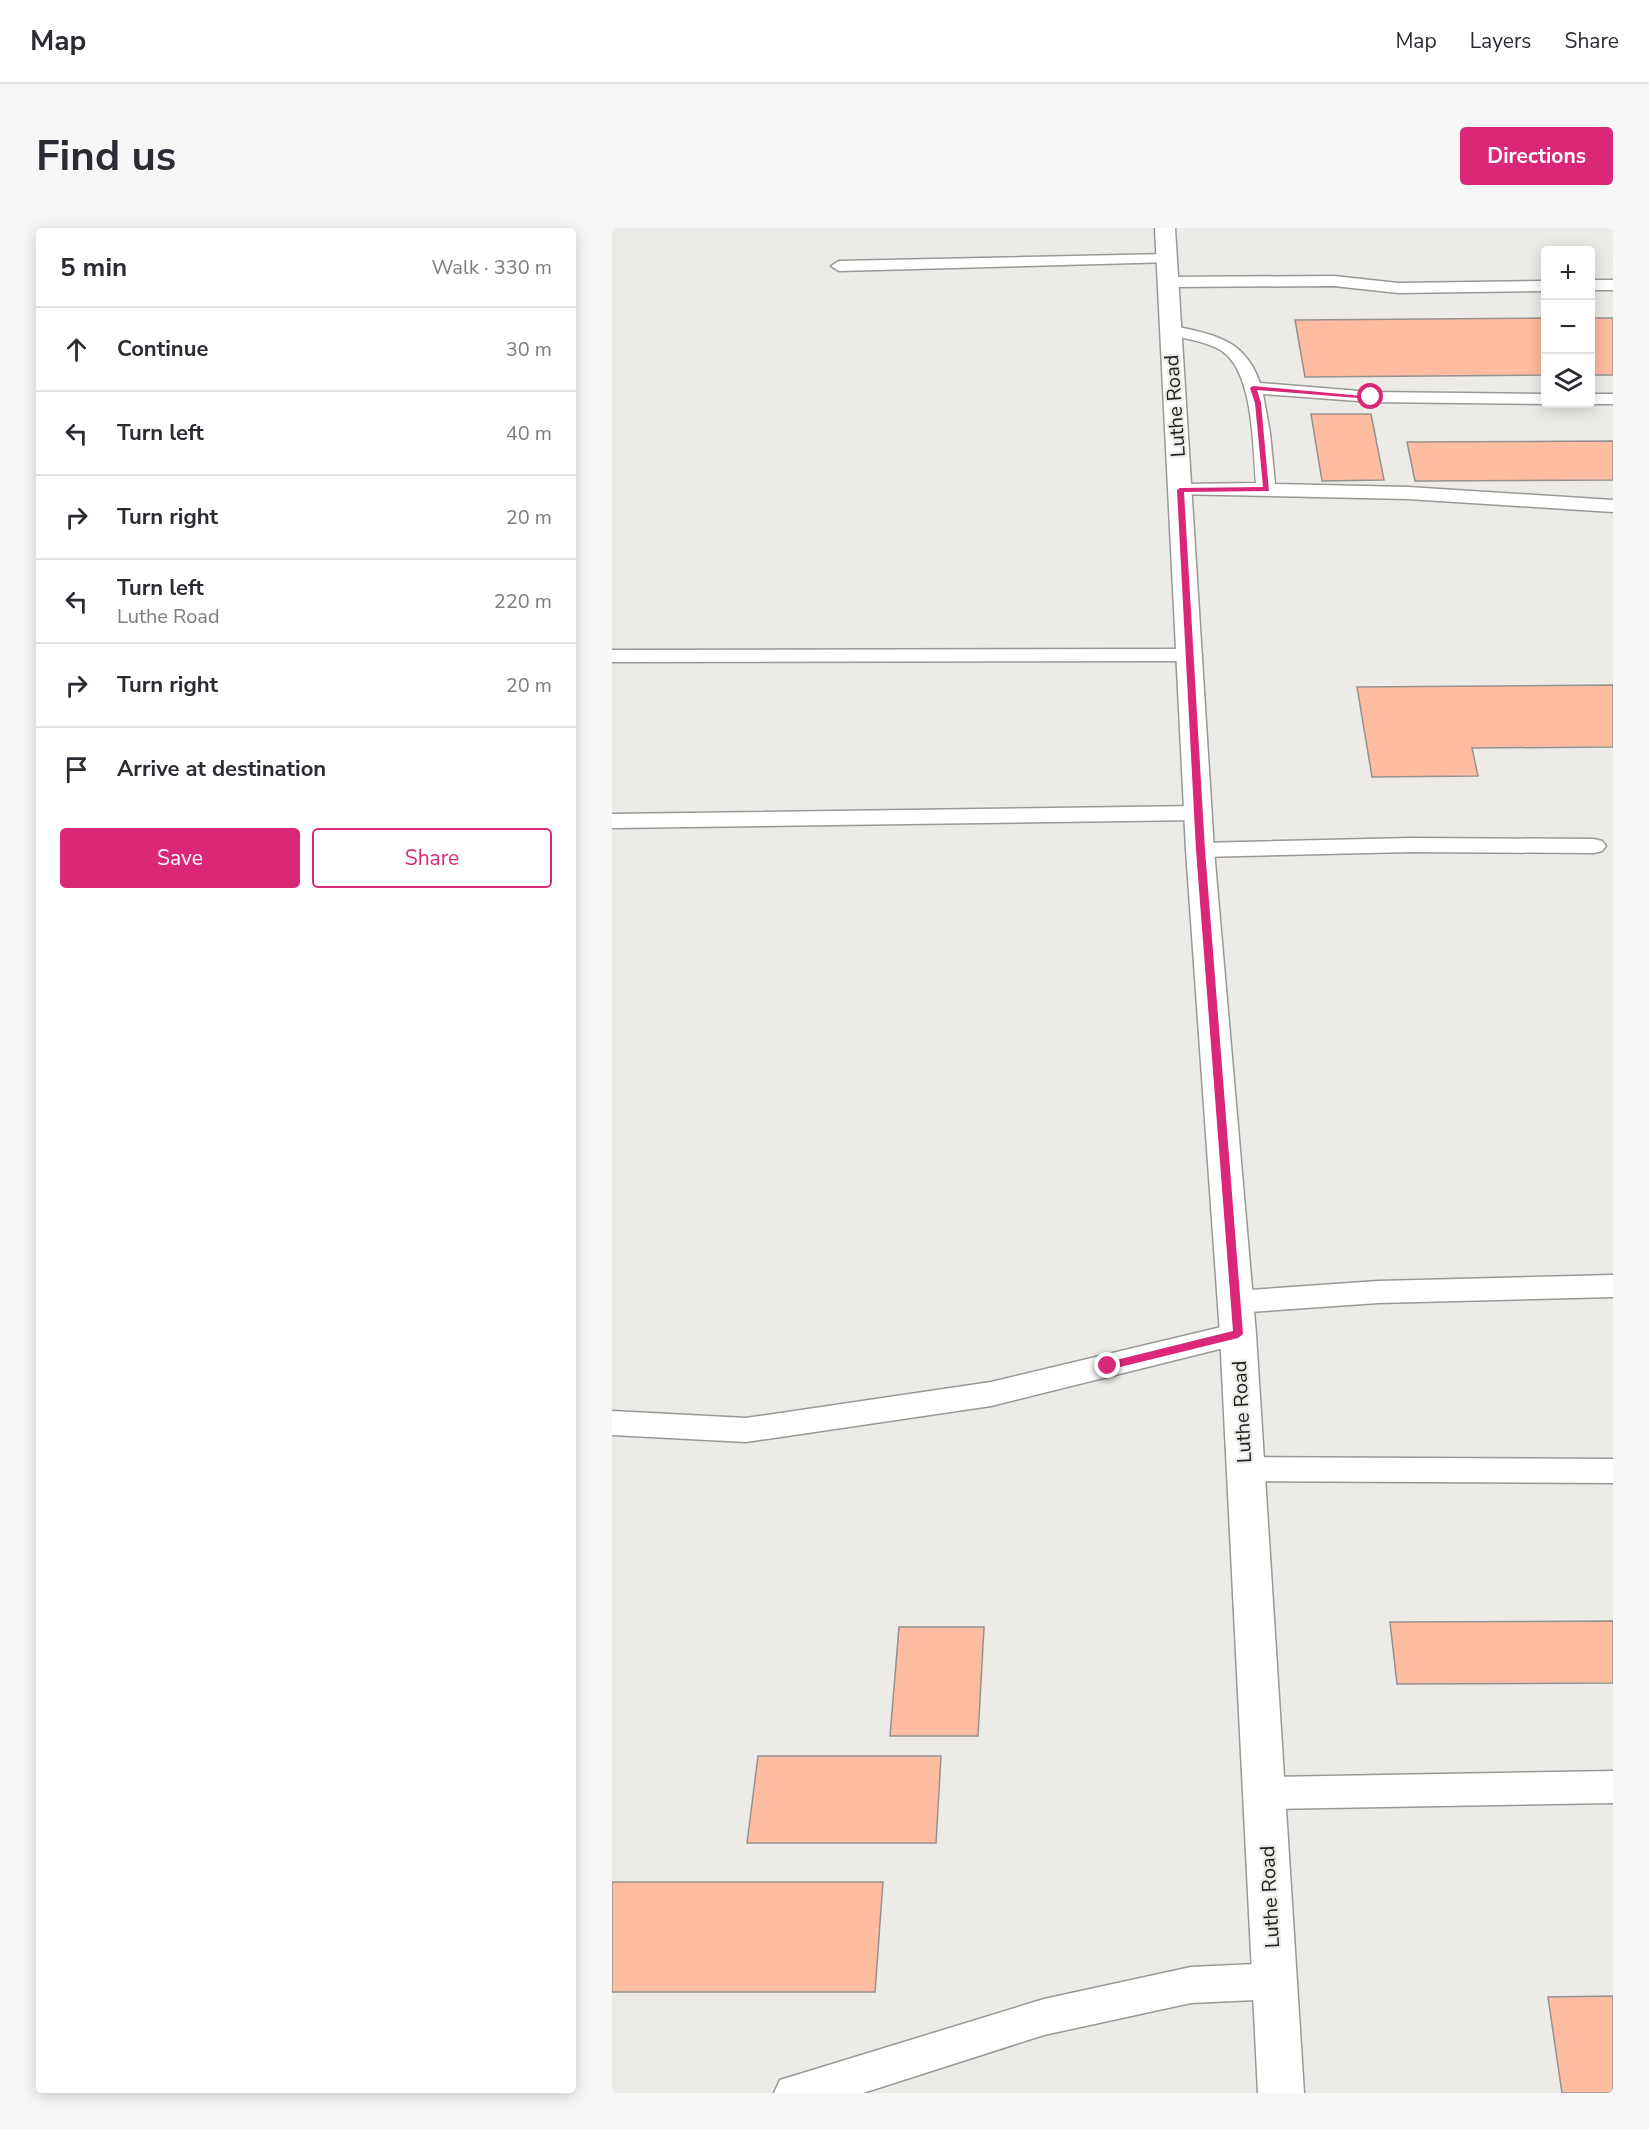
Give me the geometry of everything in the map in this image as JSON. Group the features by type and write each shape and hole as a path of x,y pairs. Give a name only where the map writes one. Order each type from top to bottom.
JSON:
{"street":[{"name":"Luthe Road","path":"1167,256 1200,850 1238,1334 1281,2093"}],"lane":[{"path":"839,266 1167,256 1398,288 1541,286"},
{"path":"1595,285 1613,285"},
{"path":"1170,330 1229,348 1248,371 1258,403 1266,489"},
{"path":"1253,388 1371,397 1541,399"},
{"path":"1595,399 1613,399"},
{"path":"1180,490 1266,489 1408,493 1613,506"},
{"path":"612,656 1191,656"},
{"path":"612,821 1198,813"},
{"path":"1200,850 1411,845 1594,846"},
{"path":"1235,1302 1378,1292 1613,1286"},
{"path":"612,1423 746,1430 991,1394 1238,1334"},
{"path":"1245,1470 1613,1471"},
{"path":"1264,1793 1613,1787"},
{"path":"793,2093 845,2080 1044,2017 1191,1985 1275,1981"}],"building":[{"path":"1541,318 1541,375 1305,377 1295,320"},
{"path":"1595,318 1613,318 1613,375 1595,375"},
{"path":"1311,414 1371,414 1384,480 1322,481"},
{"path":"1613,441 1613,480 1415,481 1407,442"},
{"path":"1613,685 1613,747 1472,748 1478,776 1372,777 1357,687"},
{"path":"1613,1621 1613,1683 1397,1684 1390,1622"},
{"path":"899,1627 984,1627 978,1736 890,1736"},
{"path":"758,1756 941,1756 936,1843 747,1843"},
{"path":"612,1882 883,1882 875,1992 612,1992"},
{"path":"1613,1996 1613,2093 1562,2093 1548,1997"}],"route":[{"path":"1108,1366 1238,1334 1200,850 1180,490 1266,489 1258,403 1253,388 1371,397"}]}
